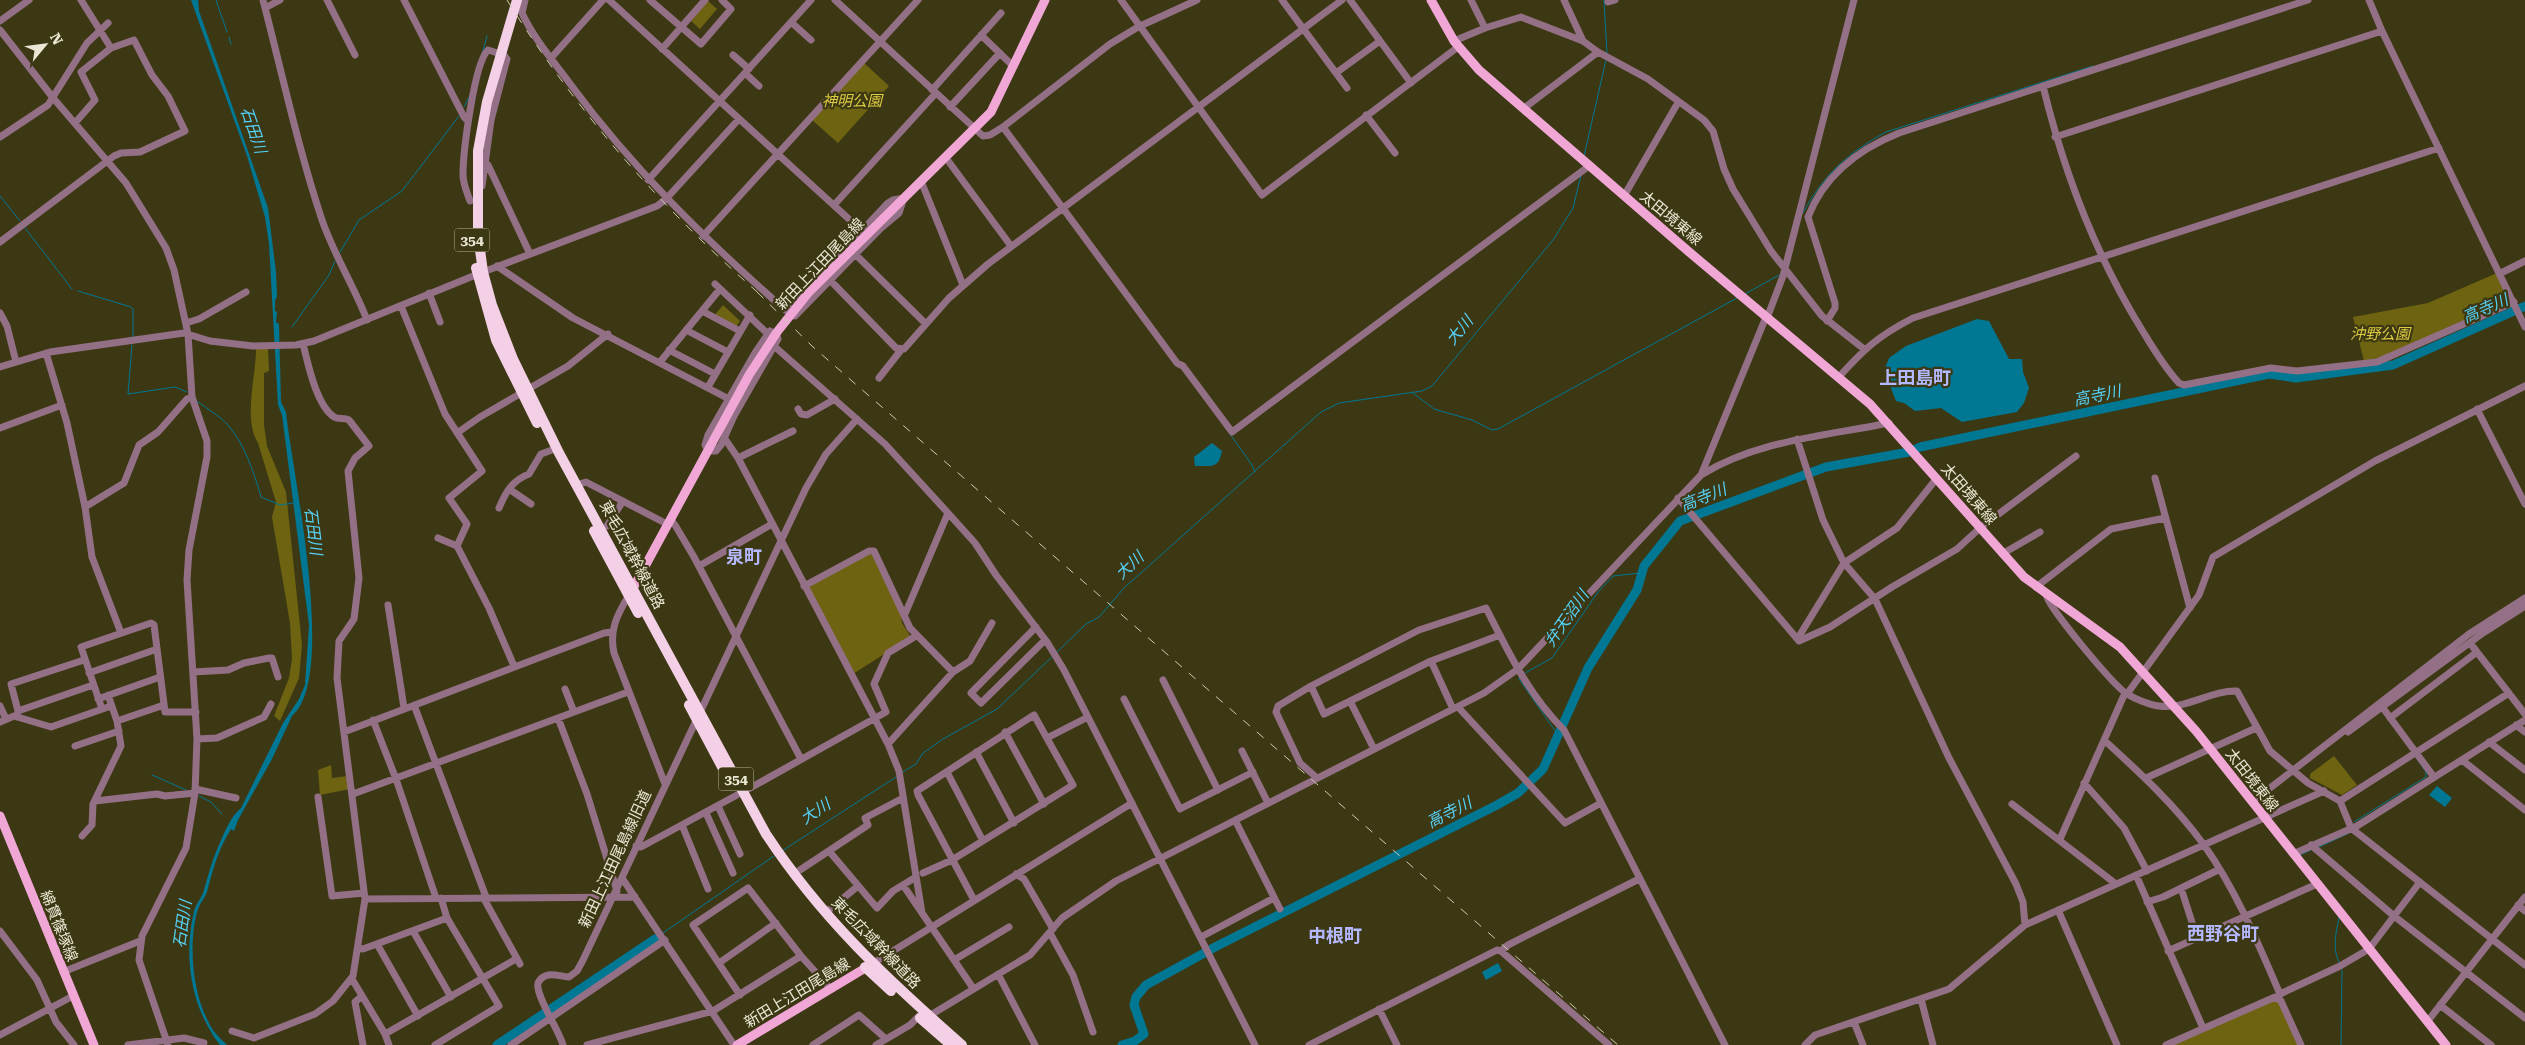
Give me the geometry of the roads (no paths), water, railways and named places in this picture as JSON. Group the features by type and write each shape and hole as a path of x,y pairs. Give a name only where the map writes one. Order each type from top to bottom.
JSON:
{"highway":[{"name":"東毛広域幹線道路","path":"490,80 510,0"},
{"name":"東毛広域幹線道路","path":"517,0 475,127 473,202 480,273 492,330 631,591"},
{"name":"東毛広域幹線道路","path":"525,392 537,423 772,848 822,920 924,1016 951,1045"},
{"name":"東毛広域幹線道路","path":"924,1016 962,1045"}],"main road":[{"name":"太田境東線","path":"1431,0 1456,44 1479,70 1889,423 2002,554 2036,587 2099,630 2143,671 2210,749 2446,1045"},
{"name":"新田上江田尾島線","path":"631,591 749,375 795,308 991,112 1047,1"},
{"name":"綿貫篠塚線","path":"0,816 94,1045"},
{"name":"新田上江田尾島線","path":"735,1045 869,966"}],"street":[{"path":"0,21 29,0"},
{"path":"81,0 111,48"},
{"path":"280,0 264,4 300,145 322,219 334,251 367,320"},
{"path":"327,0 355,55"},
{"path":"404,0 464,117 468,121"},
{"path":"525,0 522,10 524,16 551,58 598,121 648,180 703,236 787,310 796,316 854,251 899,213 904,198 892,200 888,203 787,310"},
{"path":"551,58 603,0"},
{"path":"609,0 862,232"},
{"path":"650,0 701,44 731,9 722,0"},
{"path":"662,49 702,3 693,0"},
{"path":"648,180 811,0"},
{"path":"835,0 974,130 983,136 990,135 1003,126 1091,57 1138,28 1197,0"},
{"path":"703,236 918,0"},
{"path":"1121,0 1138,28 1198,106 1262,195 1411,83 1456,44 1485,28 1519,17 1583,41 1604,55 1648,78 1707,123 1713,132 1724,170 1733,189 1784,268 1827,320 1864,348"},
{"path":"1282,0 1347,88"},
{"path":"1350,0 1411,83"},
{"path":"1471,0 1485,28"},
{"path":"1564,0 1583,41"},
{"path":"1701,475 1766,318 1784,268 1854,0"},
{"path":"1827,320 1836,306 1808,217 1824,188 1844,166 1876,143 1899,133 2308,0"},
{"path":"2369,0 2382,31 2525,327"},
{"path":"878,378 901,350 963,285 1062,206 1338,1"},
{"path":"834,205 1001,13"},
{"path":"791,22 811,40"},
{"path":"0,137 44,108 54,99 78,56 108,23"},
{"path":"0,30 54,99 108,160 138,198 166,248 174,270 188,334 192,397 205,434 208,449 189,550 187,575 196,712 195,791 186,848 140,942 139,966 167,1043"},
{"path":"2055,137 2382,31"},
{"path":"981,36 1013,66"},
{"path":"0,242 108,160 121,153 140,152 185,131 168,96 152,75 137,42 134,40 111,48 80,74 95,100 75,123"},
{"path":"1336,73 1380,41"},
{"path":"488,50 504,55 507,59 492,113 485,163 481,195 473,202 463,174 468,121 485,52 488,50"},
{"path":"950,107 1000,54"},
{"path":"733,55 759,86"},
{"path":"1523,109 1604,55"},
{"path":"2043,86 2055,137 2073,191 2102,258 2127,306 2156,352 2176,380 2184,385 2271,368 2297,371 2377,362 2514,304"},
{"path":"1624,196 1676,106"},
{"path":"1366,115 1395,153"},
{"path":"0,367 46,353 133,339 188,334 210,341 269,346 303,344 367,320 497,266 648,211 666,199 739,119"},
{"path":"1003,126 1177,363 1183,366 1232,432 1586,164"},
{"path":"1838,378 1864,348 1882,334 1912,318 2439,148"},
{"path":"946,158 1011,246"},
{"path":"485,163 530,254"},
{"path":"921,181 963,285"},
{"path":"1800,202 1815,202"},
{"path":"854,251 926,324"},
{"path":"2500,273 2525,261"},
{"path":"497,266 557,308 729,399"},
{"path":"822,271 901,350"},
{"path":"660,362 702,311 718,286 768,334"},
{"path":"186,323 199,319 246,292"},
{"path":"429,294 440,322"},
{"path":"401,306 438,399 457,433 482,471 449,498 467,524 457,546"},
{"path":"702,311 740,331"},
{"path":"0,313 7,326 16,362"},
{"path":"708,388 750,315"},
{"path":"686,330 728,352"},
{"path":"772,331 778,337 774,346 734,416 725,439 716,451 708,452 706,442 713,426 768,334 772,331"},
{"path":"457,433 480,417 568,366 608,334"},
{"path":"232,1031 249,1039 272,1033 287,1024 322,1010 333,1001 352,979 365,896 353,794 336,678 342,636 354,619 359,578 348,471 355,458 369,446 349,420 337,418 330,413 312,382 303,344"},
{"path":"774,346 890,449 975,543 996,575 1046,640 1064,670 1255,1045"},
{"path":"669,350 715,374"},
{"path":"46,353 62,405 95,570 121,633"},
{"path":"2060,839 2126,693 2170,638 2199,595 2213,557 2375,461 2525,386"},
{"path":"84,508 124,483 139,445 158,432 187,399 192,397"},
{"path":"798,409 801,414 807,415 834,399"},
{"path":"0,428 62,405"},
{"path":"2477,409 2525,504"},
{"path":"665,784 812,476 826,454 858,419"},
{"path":"876,1045 1030,955 1078,905 1116,881 1456,708 1518,669 1701,475 1730,460 1773,444 1889,423"},
{"path":"738,458 793,431"},
{"path":"725,439 731,444 888,744 899,772 922,913"},
{"path":"1797,439 1823,520 1844,563 1875,598 1949,758 2016,884 2023,902 2025,925"},
{"path":"499,508 510,488 519,477 530,474 540,454 552,450"},
{"path":"1678,498 1799,640 1830,627 1957,549 1980,528 2076,456"},
{"path":"1798,638 1844,563 1897,528 1938,478"},
{"path":"2155,478 2190,608"},
{"path":"576,485 584,481 675,524 801,759"},
{"path":"510,488 531,504"},
{"path":"607,526 623,500"},
{"path":"948,513 905,614 905,620 916,636 920,637 953,672"},
{"path":"2036,587 2111,529 2165,518"},
{"path":"699,566 772,524"},
{"path":"2002,554 2040,532"},
{"path":"438,538 457,546 489,608 514,666"},
{"path":"804,586 872,550 876,553 905,614"},
{"name":"新田上江田尾島線旧道","path":"563,1045 552,1017 537,990 540,980 548,975 569,977 577,971 616,894 665,784 614,653 612,632 617,616 631,591"},
{"path":"2046,594 2053,609 2126,693 2158,706 2175,706 2238,692 2270,752 2340,801 2351,828 2525,964"},
{"path":"2252,802 2469,634 2525,598"},
{"path":"388,605 404,708"},
{"path":"2293,769 2383,708 2470,643 2525,606"},
{"path":"1317,778 1300,764 1276,712 1278,706 1311,686 1419,630 1486,608 1518,669 1550,716 1564,730 1725,1045"},
{"path":"102,709 84,660 82,647 153,623 164,705 167,713 196,712"},
{"path":"888,744 953,672 970,661 992,623"},
{"path":"1036,627 971,693 981,703 1046,640"},
{"path":"344,732 514,666 604,633 612,632"},
{"path":"1311,686 1324,714 1431,661 1500,635"},
{"path":"636,846 641,847 718,806 886,712 874,684 888,654 916,636"},
{"path":"2470,643 2525,714"},
{"path":"89,673 157,649"},
{"path":"2390,718 2477,652"},
{"path":"193,672 228,670 244,663 272,658 278,677"},
{"path":"17,714 10,684 84,660"},
{"path":"1431,661 1456,708 1565,822 1601,803"},
{"path":"98,699 160,677"},
{"path":"1163,680 1218,790"},
{"path":"0,706 3,720 93,684"},
{"path":"565,689 574,712"},
{"path":"353,794 628,692"},
{"path":"2340,801 2509,693"},
{"path":"82,836 94,822 95,801 121,746 117,721 108,696"},
{"path":"1124,699 1180,809 1252,772"},
{"path":"1350,701 1374,749"},
{"path":"197,739 217,738 264,717 270,704"},
{"path":"117,721 164,705"},
{"path":"385,1034 482,978 518,961 484,897 414,705"},
{"path":"17,714 51,727 111,706"},
{"path":"2383,708 2434,777"},
{"path":"923,873 952,860 1073,785 1034,715 1005,732 917,791 952,860 974,900"},
{"path":"1047,738 1088,717"},
{"path":"558,718 587,794 616,894"},
{"path":"373,720 447,918 498,1008 435,1045"},
{"path":"2293,854 2351,828 2525,720"},
{"path":"2516,726 2525,732"},
{"path":"2146,778 2256,728"},
{"path":"74,746 119,731"},
{"path":"1005,732 1044,804"},
{"path":"2104,740 2146,778 2204,845 2246,916 2301,1045"},
{"path":"2489,742 2525,770"},
{"path":"1242,751 1268,803"},
{"path":"976,752 1014,823"},
{"path":"653,755 662,766 674,765"},
{"path":"2462,760 2525,810"},
{"path":"947,772 983,841"},
{"path":"2084,783 2124,828 2147,871"},
{"path":"95,801 157,794 165,796 195,791 236,798"},
{"path":"1805,1045 1815,1035 1949,988 2025,925 2324,791"},
{"path":"318,797 332,896 439,898 616,894 635,897"},
{"path":"800,870 868,825 865,818 903,798"},
{"path":"869,966 1132,803"},
{"path":"2012,804 2060,839 2116,884"},
{"path":"718,806 740,854"},
{"path":"706,812 733,873"},
{"path":"1235,820 1280,909"},
{"path":"682,825 708,889"},
{"path":"2311,845 2394,916 2525,1018"},
{"path":"829,851 877,908 893,891 916,877"},
{"path":"2147,902 2218,870"},
{"path":"1016,874 1024,879 1074,975 1093,1032"},
{"path":"2136,875 2203,1028"},
{"path":"622,878 735,1045"},
{"path":"1501,951 1508,945 1639,879"},
{"path":"2166,1045 2280,997 2340,966 2368,949 2420,882"},
{"path":"2168,951 2317,884"},
{"path":"903,885 973,988"},
{"path":"830,909 858,886"},
{"path":"740,995 693,925 748,888 801,956 831,989"},
{"path":"2181,888 2197,938"},
{"path":"2427,1022 2525,897"},
{"path":"1201,937 1274,898"},
{"path":"2518,906 2525,911"},
{"path":"2058,910 2118,1045"},
{"path":"358,948 363,949 447,918"},
{"path":"719,963 776,923"},
{"path":"954,960 1009,926"},
{"path":"0,931 37,980 56,1022 74,1045"},
{"path":"413,931 450,997"},
{"path":"510,1045 664,940"},
{"path":"63,972 140,942"},
{"path":"377,944 418,1016"},
{"path":"1309,1045 1497,950 1501,951 1609,1045"},
{"path":"587,1045 712,1012 801,956"},
{"path":"998,974 1035,1045"},
{"path":"352,979 385,1034 389,1045"},
{"path":"0,1035 73,996"},
{"path":"362,996 355,1002 363,1045"},
{"path":"1922,999 1933,1045"},
{"path":"2440,1005 2491,1045"},
{"path":"1379,1009 1398,1045"},
{"path":"813,1045 859,1015 886,1039"},
{"path":"1854,1022 1863,1045"},
{"path":"128,1045 167,1043 184,1038 204,1044"}],"water":[{"path":"191,0 198,0 199,11 268,208 276,272 277,296 275,311 277,312 276,322 279,324 281,402 286,412 303,524 312,618 311,660 305,694 238,820 234,831 231,829 219,852 207,892 198,909 195,922 193,966 198,995 210,1025 227,1045 220,1045 210,1031 196,998 192,981 189,946 194,911 203,893 218,847 228,826 241,808 283,723 299,699 305,685 309,625 282,415 278,405 269,244 265,217 247,156"},
{"path":"1977,319 1989,321 2009,359 2022,359 2023,372 2029,388 2024,403 2017,412 1962,422 1941,408 1915,411 1904,403 1896,401 1884,371 1889,358 1906,346"},
{"path":"1212,443 1222,451 1218,462 1213,466 1195,466 1194,457"},
{"path":"2437,786 2452,798 2445,807 2429,795"},
{"path":"1498,963 1502,971 1486,980 1482,972"}],"waterway":[{"path":"216,0 227,32"},
{"name":"大川","path":"1604,0 1607,54"},
{"path":"482,55 487,36"},
{"path":"229,37 231,44"},
{"name":"大川","path":"1584,156 1606,60"},
{"path":"1803,213 1819,187 1838,166 1860,148 1886,132 2093,66"},
{"path":"464,107 469,97"},
{"path":"339,254 359,220 402,191 459,116"},
{"name":"大川","path":"1056,653 1086,624 1099,617 1124,588 1321,412 1339,403 1422,391 1432,386 1553,240 1573,208 1581,175"},
{"path":"0,196 20,221"},
{"path":"25,228 72,289"},
{"path":"292,327 329,275 335,261"},
{"path":"1745,294 1779,275"},
{"path":"78,291 131,307 133,309 133,338"},
{"path":"1413,393 1434,409 1472,420 1492,430 1498,429 1737,298"},
{"name":"高寺川","path":"1122,1045 1135,1041 1144,1034 1134,1005 1136,997 1146,985 1217,946 1518,793 1543,769 1588,668 1637,590 1644,566 1680,521 1826,467 1909,452 1920,447 2269,374 2296,378 2393,365 2525,306"},
{"path":"132,345 128,394 175,387 187,392"},
{"path":"197,401 221,419 234,432 248,459 261,497 280,505 293,503"},
{"path":"1230,434 1255,472"},
{"name":"弁天沼川","path":"1525,673 1552,658 1598,592 1613,576 1641,573"},
{"name":"大川","path":"901,773 916,764 923,753 943,739 997,709 1053,656"},
{"name":"弁天沼川","path":"1520,677 1519,679 1558,735"},
{"path":"2354,822 2426,777 2426,772 2415,756"},
{"path":"152,775 186,790"},
{"name":"大川","path":"782,851 896,777"},
{"path":"199,796 211,802 222,814"},
{"path":"2319,847 2349,833"},
{"path":"2300,855 2311,850"},
{"name":"大川","path":"663,933 774,856"},
{"path":"2339,918 2335,946 2339,962"},
{"name":"大川","path":"497,1045 655,939"},
{"path":"2341,1045 2342,970"}],"railway":[{"path":"507,0 563,82 624,158 690,229 763,297"},
{"path":"757,292 812,346 860,388 1618,1045"}],"district":[{"name":"上田島町","path":"1915,378"},
{"name":"泉町","path":"744,557"},
{"name":"西野谷町","path":"2223,934"},
{"name":"中根町","path":"1335,936"}],"park label":[{"name":"神明公園","path":"852,101"},
{"name":"沖野公園","path":"2380,334"}],"water label":[{"name":"石田川","path":"254,130"},
{"name":"石田川","path":"314,531"},
{"name":"石田川","path":"182,924"}]}
